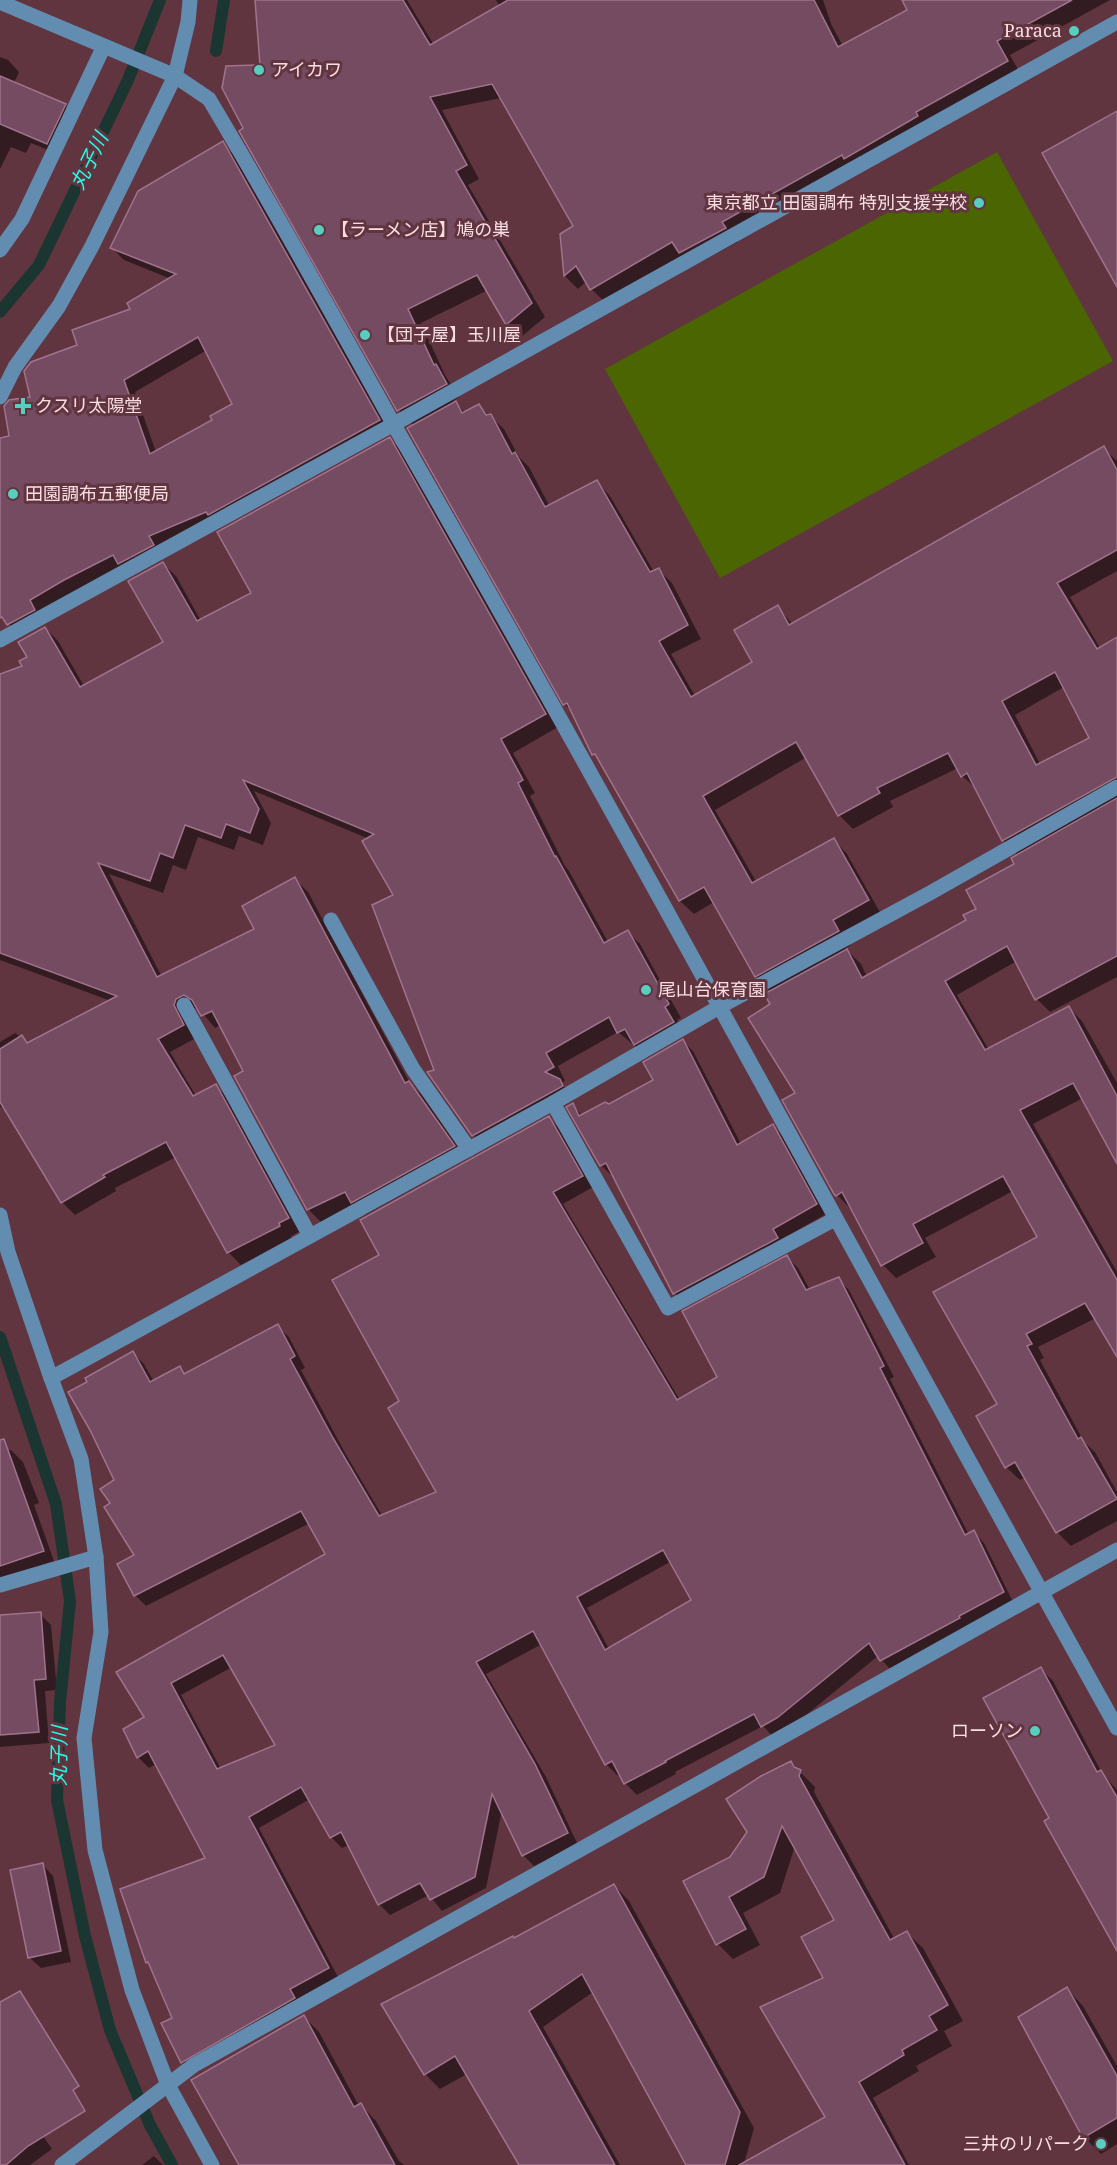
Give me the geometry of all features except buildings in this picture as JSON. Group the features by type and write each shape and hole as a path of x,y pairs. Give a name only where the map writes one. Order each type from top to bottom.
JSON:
{"street":[{"path":"0,397 15,367 65,296 175,76 188,22 190,0"},
{"path":"0,2 175,76 209,99 482,575 1117,1728"},
{"path":"0,640 1117,22"},
{"path":"0,250 22,219 104,46"},
{"path":"51,1378 553,1103 721,1006 930,893 1117,787"},
{"path":"331,920 413,1069 469,1149"},
{"path":"184,1005 310,1236"},
{"path":"553,1103 668,1308 835,1219"},
{"path":"0,1215 8,1252 81,1459 96,1557 101,1632 84,1738 95,1850 132,1990 164,2088 212,2165"},
{"path":"62,2165 194,2065 1117,1550"},
{"path":"7,1583 96,1557"}],"green space":[{"name":"東京都立 田園調布 特別支援学校","path":"997,152 1113,361 720,578 605,369"}],"waterway":[{"name":"丸子川","path":"0,312 39,265 128,80 160,0"},
{"path":"216,51 224,0"},
{"name":"丸子川","path":"0,1337 56,1504 70,1601 60,1702 57,1800 85,1936 110,2030 150,2125 172,2165"}],"place":[{"name":"Paraca","path":"1074,31"},
{"name":"アイカワ","path":"259,70"},
{"name":"東京都立 田園調布 特別支援学校","path":"979,203"},
{"name":"【ラーメン店】鳩の巣","path":"319,230"},
{"name":"【団子屋】玉川屋","path":"365,335"},
{"name":"クスリ太陽堂","path":"23,406"},
{"name":"田園調布五郵便局","path":"13,494"},
{"name":"尾山台保育園","path":"646,990"},
{"name":"ローソン","path":"1035,1731"},
{"name":"三井のリパーク","path":"1101,2144"}]}
